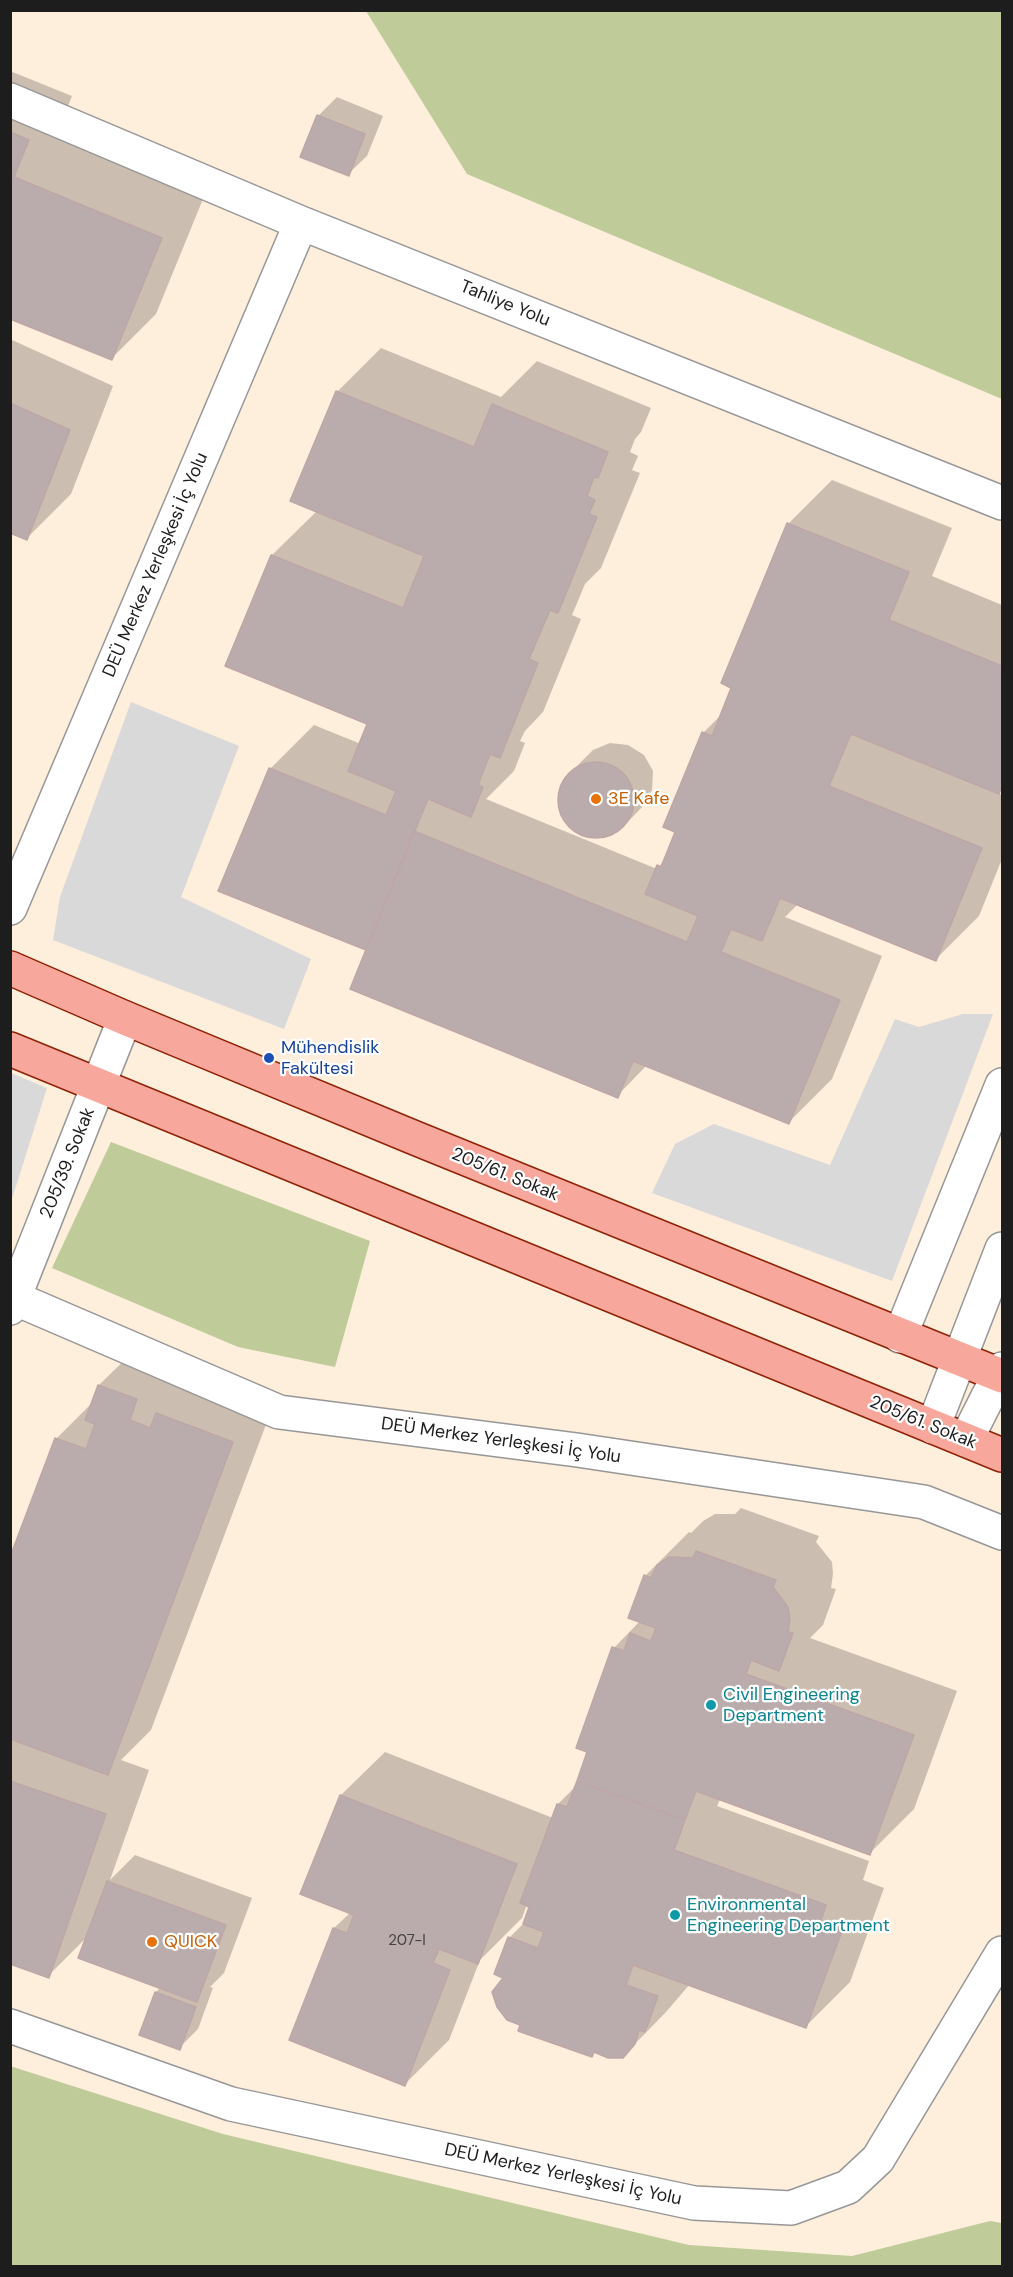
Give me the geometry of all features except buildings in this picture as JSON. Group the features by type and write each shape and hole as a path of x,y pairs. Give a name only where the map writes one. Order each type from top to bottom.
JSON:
{"main road":[{"name":"205/61. Sokak","path":"10,968 125,1018 900,1336 1002,1373"},
{"name":"205/61. Sokak","path":"10,1049 1002,1455"}],"street":[{"name":"Tahliye Yolu","path":"10,100 301,223 1002,503"},
{"name":"DEÜ Merkez Yerleşkesi İç Yolu","path":"10,908 301,223"},
{"name":"205/39. Sokak","path":"12,1303 20,1257 99,1085 125,1018"},
{"path":"900,1336 1002,1085"},
{"path":"933,1427 1002,1249"},
{"name":"DEÜ Merkez Yerleşkesi İç Yolu","path":"12,1303 279,1412 577,1450 924,1502 1002,1533"},
{"path":"966,1440 1002,1373"},
{"name":"DEÜ Merkez Yerleşkesi İç Yolu","path":"10,2026 231,2104 694,2203 791,2208 848,2187 878,2159 1002,1953"}],"shaded area":[{"path":"11,11 1002,11 1002,2266 11,2266"},
{"path":"131,702 239,746 181,897 311,959 284,1029 53,940 60,897"},
{"path":"963,1014 993,1014 892,1281 652,1193 675,1144 714,1124 830,1165 895,1019 919,1027"},
{"path":"11,1073 47,1088 11,1202"}],"green space":[{"path":"366,11 1002,11 1002,399 467,174"},
{"path":"111,1142 370,1241 335,1367 238,1347 52,1268"},
{"path":"10,2066 223,2134 689,2245 852,2256 990,2221 1002,2223 1002,2266 11,2266"}],"place":[{"name":"3E Kafe","path":"596,799"},
{"name":"Mühendislik Fakültesi","path":"269,1058"},
{"name":"Civil Engineering Department","path":"711,1705"},
{"name":"Environmental Engineering Department","path":"675,1915"},
{"name":"QUICK","path":"152,1942"}]}
